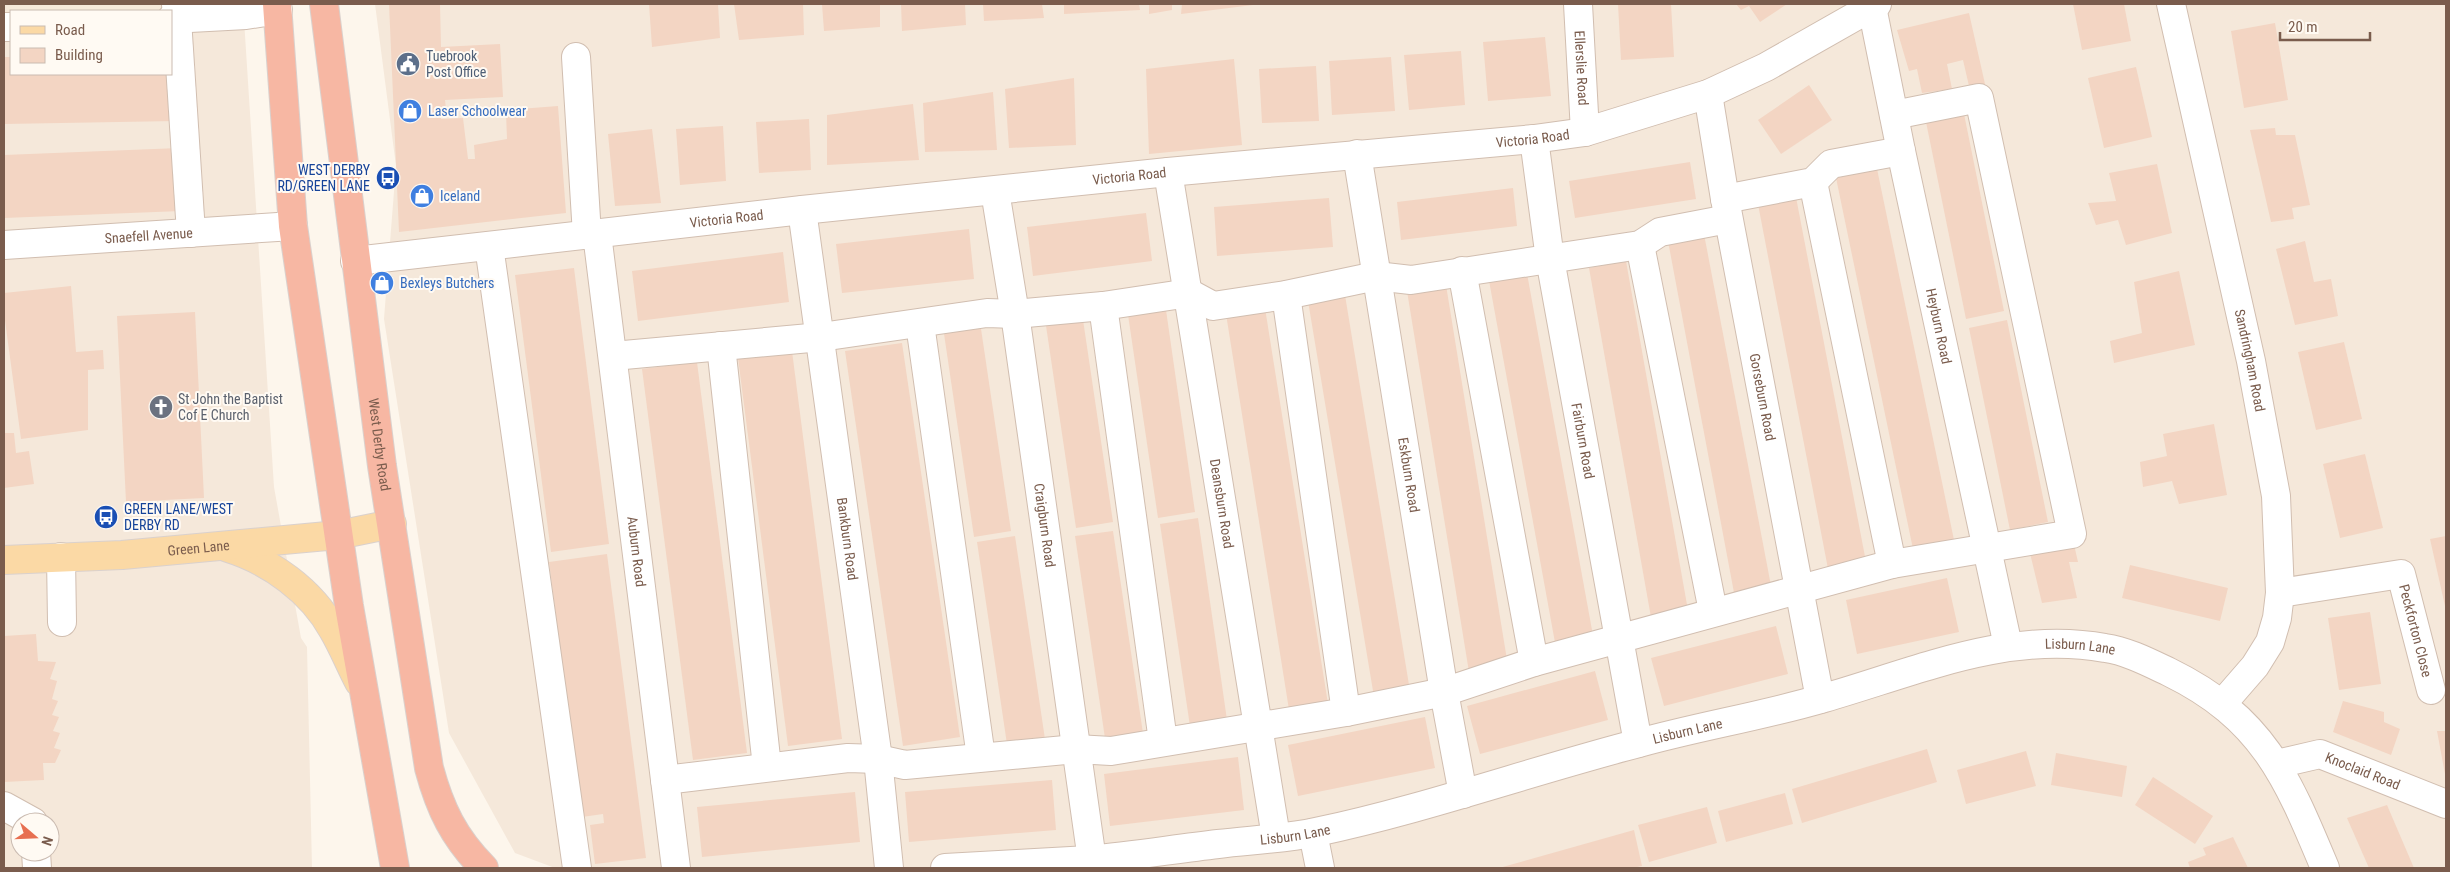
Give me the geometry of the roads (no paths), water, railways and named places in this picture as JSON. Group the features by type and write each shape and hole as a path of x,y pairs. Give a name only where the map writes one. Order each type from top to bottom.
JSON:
{"highway":[{"name":"West Derby Road","path":"324,4 355,261 414,679 435,790 444,815 471,856 484,868"},
{"path":"277,7 293,226 338,536 395,868"}],"main road":[{"name":"Green Lane","path":"4,560 122,554 338,536 392,524"},
{"path":"222,546 260,560 282,574 305,595 333,628 365,694"}],"street":[{"name":"Ellerslie Road","path":"1578,4 1585,132"},
{"name":"Sandringham Road","path":"2172,4 2251,361 2276,496 2280,593 2278,618 2270,642 2255,666 2222,704"},
{"name":"Victoria Road","path":"355,261 802,210 1168,172 1534,139 1585,132 1708,94 1766,67 1875,5"},
{"name":"Heyburn Road","path":"1875,5 1901,151 1988,546 2008,646"},
{"path":"191,233 175,14 277,7"},
{"name":"Auburn Road","path":"576,57 592,234 613,356 676,868"},
{"name":"Gorseburn Road","path":"1708,94 1727,208 1820,699"},
{"path":"665,780 848,758 878,759 905,765 1076,749 1111,751 1163,741 1258,728 1444,692 1534,662 1619,640 1713,611 1892,564 1988,546 2072,534 1980,98 1894,115"},
{"name":"Fairburn Road","path":"1534,139 1550,259 1638,743"},
{"path":"613,356 821,337 987,313 1015,314 1103,306 1189,293 1213,306 1286,295 1376,276 1411,280 1640,245 1660,232 1727,208 1813,182 1831,164 1901,151"},
{"name":"Eskburn Road","path":"1357,154 1444,692 1463,794"},
{"name":"Deansburn Road","path":"1168,172 1276,837"},
{"path":"1813,182 1892,564"},
{"name":"Craigburn Road","path":"995,191 1015,314 1092,860"},
{"name":"Bankburn Road","path":"802,210 878,759 890,868"},
{"name":"Snaefell Avenue","path":"4,245 293,226"},
{"path":"1640,245 1713,611"},
{"path":"489,246 577,868"},
{"path":"1462,271 1534,662"},
{"path":"1286,295 1346,712"},
{"path":"1103,306 1163,741"},
{"path":"920,324 981,757"},
{"path":"721,346 767,767"},
{"path":"61,557 62,622"},
{"name":"Peckforton Close","path":"2280,593 2401,574 2430,690"},
{"name":"Lisburn Lane","path":"945,868 1092,860 1313,833 1463,794 1638,743 1820,699 1942,662 2008,646 2063,642 2110,648 2156,666 2187,681 2222,704 2249,727 2277,764 2297,802 2325,868"},
{"name":"Knoclaid Road","path":"2277,764 2320,754 2446,804"},
{"path":"1313,833 1320,868"}],"place":[{"name":"Tuebrook Post Office","path":"408,64"},
{"name":"Laser Schoolwear","path":"410,111"},
{"name":"WEST DERBY RD/GREEN LANE","path":"388,178"},
{"name":"Iceland","path":"422,196"},
{"name":"Bexleys Butchers","path":"382,283"},
{"name":"St John the Baptist Cof E Church","path":"161,407"},
{"name":"GREEN LANE/WEST DERBY RD","path":"106,517"}]}
